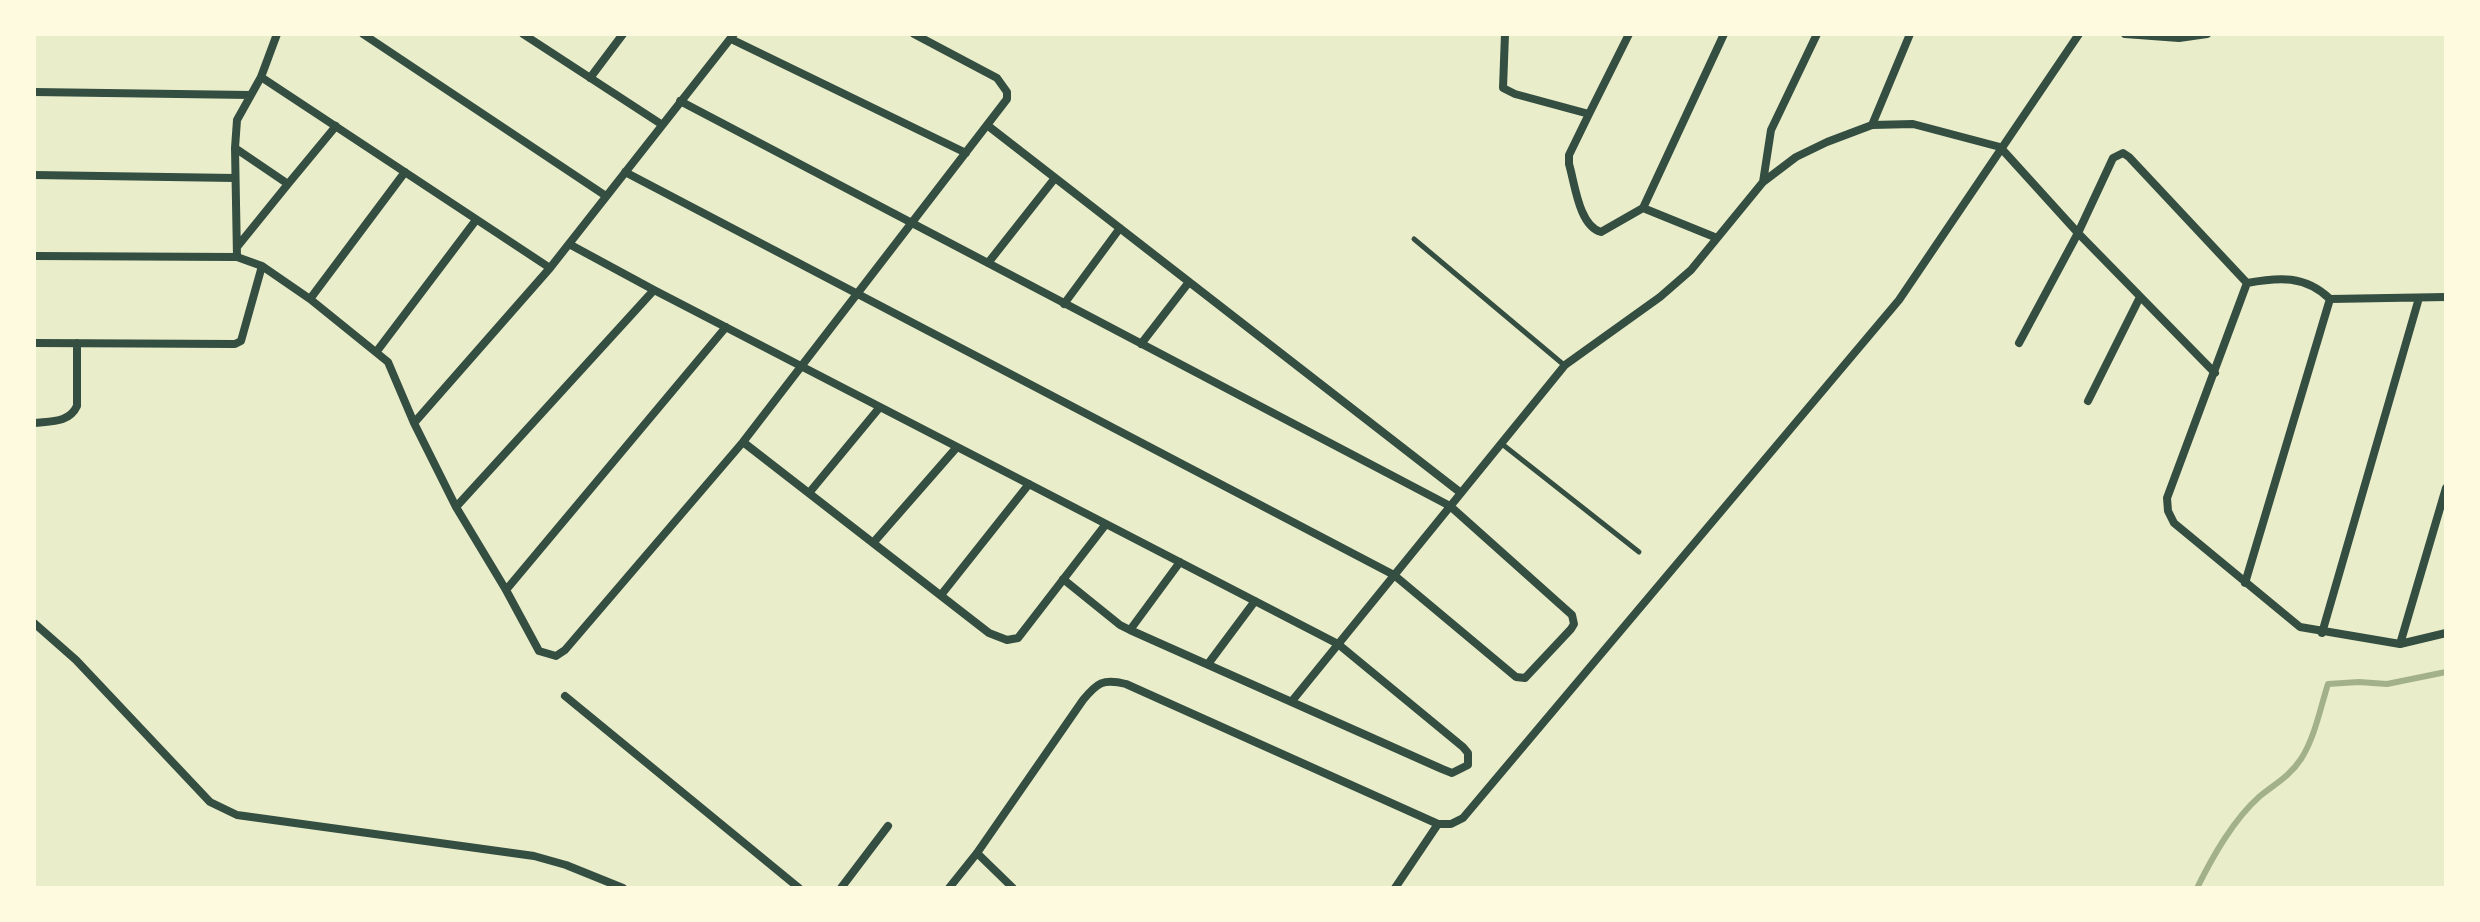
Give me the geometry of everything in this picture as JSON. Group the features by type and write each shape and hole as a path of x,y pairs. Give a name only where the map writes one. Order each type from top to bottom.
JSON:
{"street":[{"path":"237,252 237,120 261,77 277,34"},
{"path":"363,34 606,196"},
{"path":"523,34 661,124"},
{"path":"590,78 623,34"},
{"path":"34,256 237,252 310,299 388,362 456,507 539,651 556,656 565,650 743,442 1007,99 1004,85 997,78 914,34"},
{"path":"1505,34 1503,88 1589,114"},
{"path":"1626,35 1569,155 1586,221 1592,229 1601,232 1643,208 1724,34"},
{"path":"1763,182 1771,130 1817,34"},
{"path":"1872,125 1910,34"},
{"path":"949,888 977,853 1083,700 1096,685 1112,680 1438,824 1451,824 1463,818 1899,300 2079,34"},
{"path":"2125,34 2179,38 2207,34"},
{"path":"414,423 550,268 732,36 966,153"},
{"path":"261,77 550,268"},
{"path":"34,92 250,95"},
{"path":"625,172 1394,575 1516,677 1525,678 1574,624 1572,615 1450,506 680,101"},
{"path":"1292,701 1565,365 1660,297 1691,270 1763,182 1796,157 1872,125 1913,124 2000,147 2078,233 2215,373"},
{"path":"987,125 1461,493"},
{"path":"237,252 336,126"},
{"path":"235,148 288,184"},
{"path":"2019,343 2078,233 2113,158 2123,153 2247,283"},
{"path":"310,299 405,172"},
{"path":"34,175 235,178"},
{"path":"988,263 1055,178"},
{"path":"1643,208 1717,238"},
{"path":"377,351 476,220"},
{"path":"1064,304 1120,228"},
{"path":"569,244 1338,644 1463,747 1468,753 1468,765 1452,773 1130,630 1063,579"},
{"path":"34,343 235,344 241,341 262,266"},
{"path":"2247,283 2279,277 2295,279 2320,289 2330,299 2446,297"},
{"path":"1141,344 1189,282"},
{"path":"2247,283 2167,498 2168,511 2174,523 2300,627 2400,644 2446,633"},
{"path":"456,507 654,290"},
{"path":"2088,401 2140,297"},
{"path":"2322,633 2419,298"},
{"path":"2245,583 2330,299"},
{"path":"506,590 726,327"},
{"path":"34,423 62,420 74,413 77,406 77,343"},
{"path":"809,493 880,407"},
{"path":"743,442 989,633 1007,640 1018,638 1106,524"},
{"path":"873,543 957,447"},
{"path":"941,595 1029,484"},
{"path":"2400,644 2446,488"},
{"path":"1130,630 1180,562"},
{"path":"1208,664 1255,601"},
{"path":"34,623 76,660 210,802 237,815 534,856 623,888"},
{"path":"565,696 799,888"},
{"path":"1395,888 1438,824"},
{"path":"841,888 888,826"},
{"path":"977,853 1013,888"}],"lane":[{"path":"1414,239 1565,365"},
{"path":"1501,443 1639,552"}],"waterway":[{"path":"2197,888 2232,827 2260,796 2287,775 2301,759 2314,732 2328,684 2387,684 2446,672"}]}
